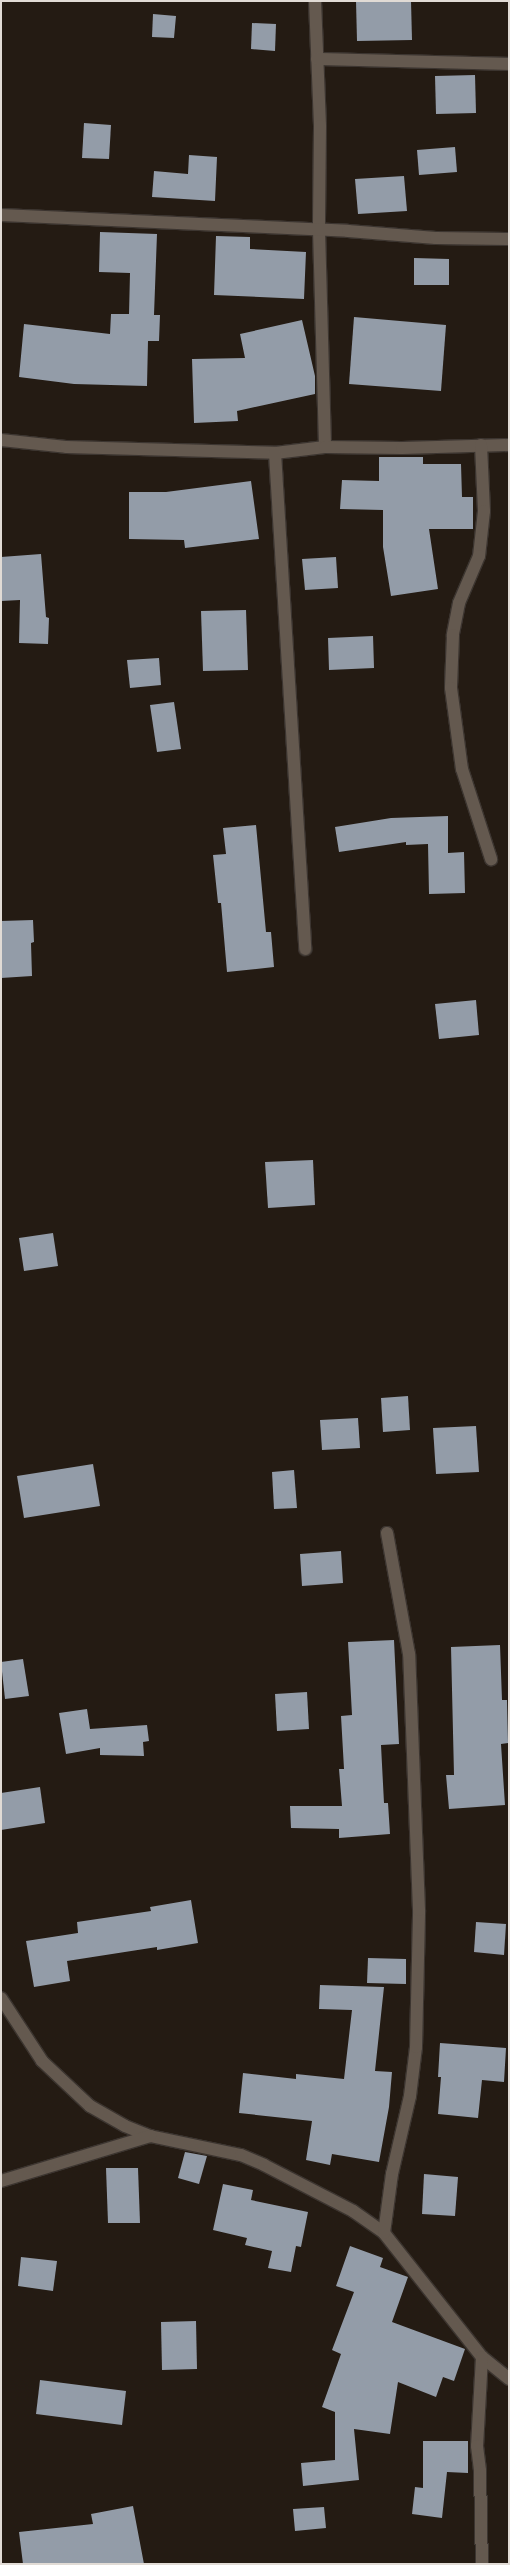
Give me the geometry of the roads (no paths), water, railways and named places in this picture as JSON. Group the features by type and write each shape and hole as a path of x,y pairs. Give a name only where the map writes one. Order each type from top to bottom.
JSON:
{"street":[{"path":"315,1 320,126 319,230 325,447"},
{"path":"317,59 509,64"},
{"path":"1,215 319,230 436,238 509,239"},
{"path":"1,440 66,447 275,453 290,453 325,447 402,448 509,445"},
{"path":"481,445 484,511 479,556 459,603 453,635 451,688 462,769 491,858"},
{"path":"275,453 305,949"},
{"path":"384,2232 392,2174 410,2096 416,2047 420,1910 409,1654 387,1533"},
{"path":"1,1998 42,2061 90,2106 125,2126 150,2136 240,2155 264,2165 353,2211 384,2232 482,2357 509,2379"},
{"path":"1,2180 150,2136"},
{"path":"482,2357 478,2446 482,2564"}]}
